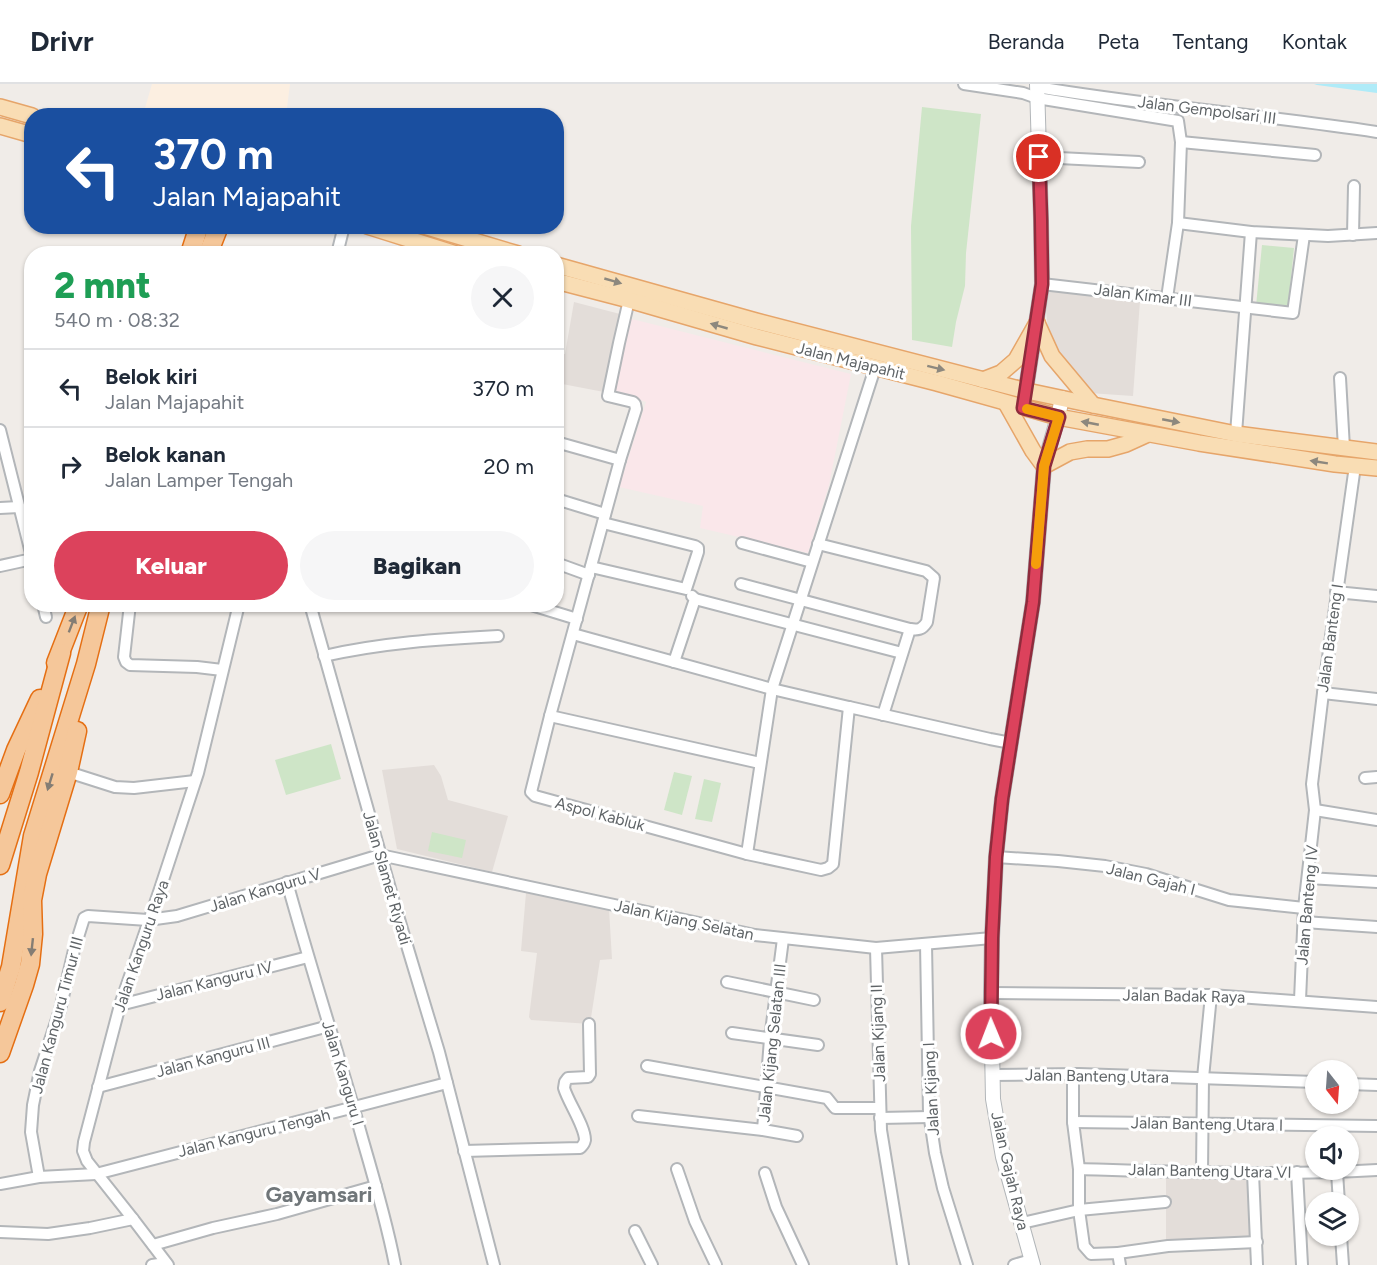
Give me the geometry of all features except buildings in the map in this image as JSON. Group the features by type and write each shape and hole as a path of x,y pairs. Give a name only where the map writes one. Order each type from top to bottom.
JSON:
{"highway":[{"path":"0,794 16,750 61,653 76,612"},
{"path":"0,1002 11,967 33,836 86,664 99,612"},
{"path":"0,865 29,772 61,653"},
{"path":"0,1053 30,964 33,934 32,900 37,874 68,772 77,729 86,664"}],"main road":[{"path":"1023,408 1042,284 1037,90"},
{"path":"0,107 24,114"},
{"path":"0,126 24,133"},
{"path":"392,234 431,246"},
{"path":"451,234 491,246"},
{"name":"Jalan Majapahit","path":"564,267 875,368 1059,417 1148,434 1335,464 1377,468"},
{"name":"Jalan Majapahit","path":"564,283 629,300 1093,405 1236,434 1377,452"},
{"path":"983,380 1001,373 1016,360 1037,323"},
{"path":"1037,323 1052,356 1093,405"},
{"name":"Jalan Gajah Raya","path":"1032,1262 1004,1157 993,1099 992,938 996,857 1002,799 1033,602 1044,466 1059,417 1062,398"},
{"path":"1005,403 1044,466 1070,452 1126,444 1148,434"}],"street":[{"path":"964,84 1023,93 1037,90 1177,120 1181,142 1178,223 1167,298"},
{"name":"Jalan Gempolsari III","path":"1037,90 1377,132"},
{"path":"1181,142 1315,154"},
{"path":"1039,157 1139,162"},
{"path":"1353,234 1354,186"},
{"path":"1178,223 1251,232 1328,236 1377,233"},
{"path":"1236,434 1251,232"},
{"name":"Jalan Kimar III","path":"1042,284 1293,313 1304,234"},
{"name":"Aspol Kabluk","path":"629,300 608,396 636,404 636,409 620,460 531,792 535,796 747,854 821,870 833,864 849,707"},
{"path":"747,854 772,689 875,368"},
{"path":"1340,378 1344,448"},
{"path":"1,436 24,527"},
{"path":"564,444 620,460"},
{"name":"Jalan Banteng I","path":"1315,810 1311,784 1354,466"},
{"path":"564,502 604,519 698,548 686,589"},
{"path":"0,508 19,507"},
{"path":"742,543 812,562"},
{"path":"741,584 910,629 919,630 924,627 927,622 934,578 930,574 926,571 818,544"},
{"path":"0,566 24,560"},
{"path":"564,565 686,589 695,599 903,653"},
{"path":"1336,592 1377,596"},
{"path":"674,662 695,599"},
{"path":"45,612 46,617"},
{"path":"129,612 123,657 127,664 222,670"},
{"name":"Jalan Kanguru Raya","path":"167,1264 96,1174 83,1151 120,1005 195,781 237,612"},
{"name":"Jalan Slamet Riyadi","path":"312,612 380,855 439,1052 494,1265"},
{"path":"554,612 577,619"},
{"path":"883,715 910,629"},
{"path":"573,634 772,689 1011,742"},
{"path":"324,656 417,641 498,636"},
{"path":"1323,693 1377,699"},
{"path":"550,716 760,763"},
{"path":"68,772 115,788 195,781"},
{"path":"1365,778 1377,777"},
{"path":"1315,810 1377,820"},
{"name":"Jalan Banteng IV","path":"1300,1000 1304,908 1315,810"},
{"name":"Jalan Kanguru V","path":"148,921 186,914 380,855"},
{"name":"Jalan Kijang Selatan","path":"380,855 783,939 876,948 992,938"},
{"name":"Jalan Gajah I","path":"996,857 1105,866 1146,874 1229,900 1304,908"},
{"path":"1308,878 1377,882"},
{"name":"Jalan Kanguru I","path":"287,882 354,1107 388,1229 395,1265"},
{"name":"Jalan Kanguru Timur III","path":"39,1177 31,1132 33,1105 40,1071 60,1010 84,918 90,916 148,921"},
{"path":"1304,922 1377,927"},
{"name":"Jalan Kijang Selatan III","path":"638,1116 763,1130 770,1039 783,939"},
{"name":"Jalan Kijang I","path":"926,944 930,1117 943,1188 968,1265"},
{"name":"Jalan Kijang II","path":"876,948 881,1130 903,1265"},
{"name":"Jalan Kanguru IV","path":"120,1005 308,957"},
{"path":"727,982 814,1000"},
{"name":"Jalan Badak Raya","path":"991,993 1211,996 1377,1006"},
{"path":"1202,1171 1203,1078 1211,996"},
{"path":"464,1151 582,1147 585,1141 582,1128 564,1091 568,1078 588,1077 590,1074 590,1024"},
{"name":"Jalan Kanguru III","path":"98,1088 329,1026"},
{"path":"732,1033 818,1045"},
{"path":"647,1066 826,1098 835,1108 930,1117"},
{"path":"1073,1074 1073,1122 1079,1169 1079,1210 1084,1246 1087,1251 1091,1254 1168,1246 1257,1242"},
{"name":"Jalan Banteng Utara","path":"992,1075 1073,1074 1305,1082"},
{"name":"Jalan Kanguru Tengah","path":"0,1184 39,1177 96,1174 447,1083"},
{"path":"1359,1084 1377,1085"},
{"name":"Jalan Banteng Utara I","path":"1073,1122 1377,1126"},
{"path":"763,1130 797,1136"},
{"path":"677,1169 695,1221 716,1265"},
{"name":"Jalan Banteng Utara VI","path":"1079,1169 1305,1172"},
{"name":"Jalan Banteng Utara VI","path":"1359,1171 1377,1170"},
{"path":"1297,1172 1302,1265"},
{"path":"765,1173 776,1207 803,1265"},
{"path":"1253,1173 1257,1265"},
{"path":"153,1245 376,1186"},
{"path":"1022,1223 1079,1210 1165,1202"},
{"path":"0,1232 48,1234 133,1219"},
{"path":"635,1231 652,1265"},
{"path":"1342,1246 1343,1265"},
{"path":"1118,1252 1120,1265"},
{"path":"1014,1265 1032,1262"},
{"path":"152,1265 167,1264"}],"shaded area":[{"path":"152,84 290,84 287,108 145,108"},
{"path":"1046,286 1140,301 1133,396 1089,393 1049,339 1045,301"},
{"path":"574,302 620,314 604,392 564,384 565,354"},
{"path":"628,318 851,374 829,485 808,553 700,528 703,506 619,487 646,402 610,390"},
{"path":"434,765 441,776 448,800 508,816 492,872 397,849 382,770"},
{"path":"526,893 609,909 612,959 600,960 590,1024 531,1020 529,1017 537,953 521,951"},
{"path":"1166,1176 1249,1177 1254,1240 1166,1242"}],"green space":[{"path":"922,107 981,114 966,253 965,286 952,347 912,340 911,226"},
{"path":"1262,245 1294,248 1288,308 1256,306"},
{"path":"331,744 341,779 286,795 275,760"},
{"path":"674,772 692,776 682,815 664,810"},
{"path":"704,779 721,783 712,822 695,819"},
{"path":"432,832 466,840 462,858 428,851"}],"water":[{"path":"1314,84 1377,84 1377,93 1317,85"}],"slow traffic":[{"path":"1027,409 1059,417 1044,466 1036,564"}],"district":[{"name":"Gayamsari","path":"319,1194"}],"route":[{"path":"991,1034 992,938 996,857 1002,799 1033,602 1044,466 1059,417 1023,408 1042,284 1039,157"}]}
